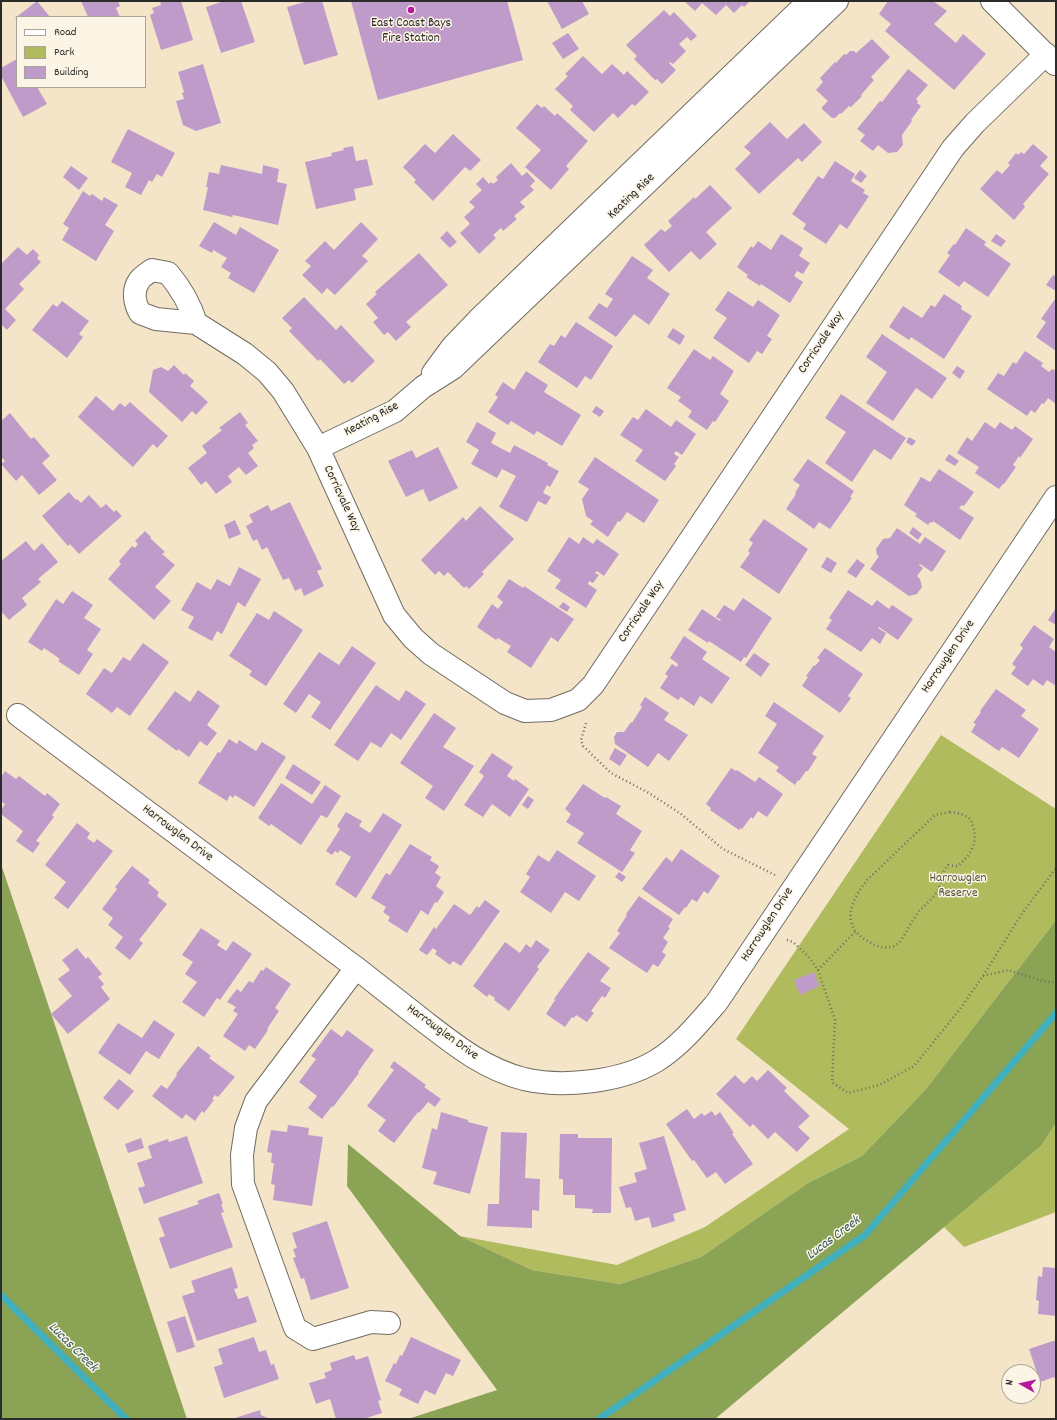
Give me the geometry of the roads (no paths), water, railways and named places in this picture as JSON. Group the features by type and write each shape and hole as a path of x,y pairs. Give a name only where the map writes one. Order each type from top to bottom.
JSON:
{"street":[{"name":"Keating Rise","path":"423,387 453,346 478,320 810,1"},
{"name":"Keating Rise","path":"318,448 395,411 423,387 453,368 837,1"},
{"path":"992,1 1051,60"},
{"name":"Corricvale Way","path":"196,323 245,354 267,372 283,391 318,448 394,616 413,638 430,654 505,703 525,711 551,710 578,700 597,679 953,148 975,123 1051,60"},
{"name":"Harrowglen Drive","path":"18,715 356,968 461,1051 491,1068 524,1079 556,1083 592,1082 623,1075 655,1061 686,1038 717,1002 1056,497"},
{"path":"356,968 256,1101 246,1128 242,1155 244,1184 295,1328 313,1339 371,1322 389,1323"}],"waterway":[{"name":"Lucas Creek","path":"599,1419 865,1235 1056,1013"},
{"name":"Lucas Creek","path":"1,1295 126,1419"}],"place":[{"name":"East Coast Bays Fire Station","path":"411,10"}],"park label":[{"name":"Harrowglen Reserve","path":"958,886"}]}
